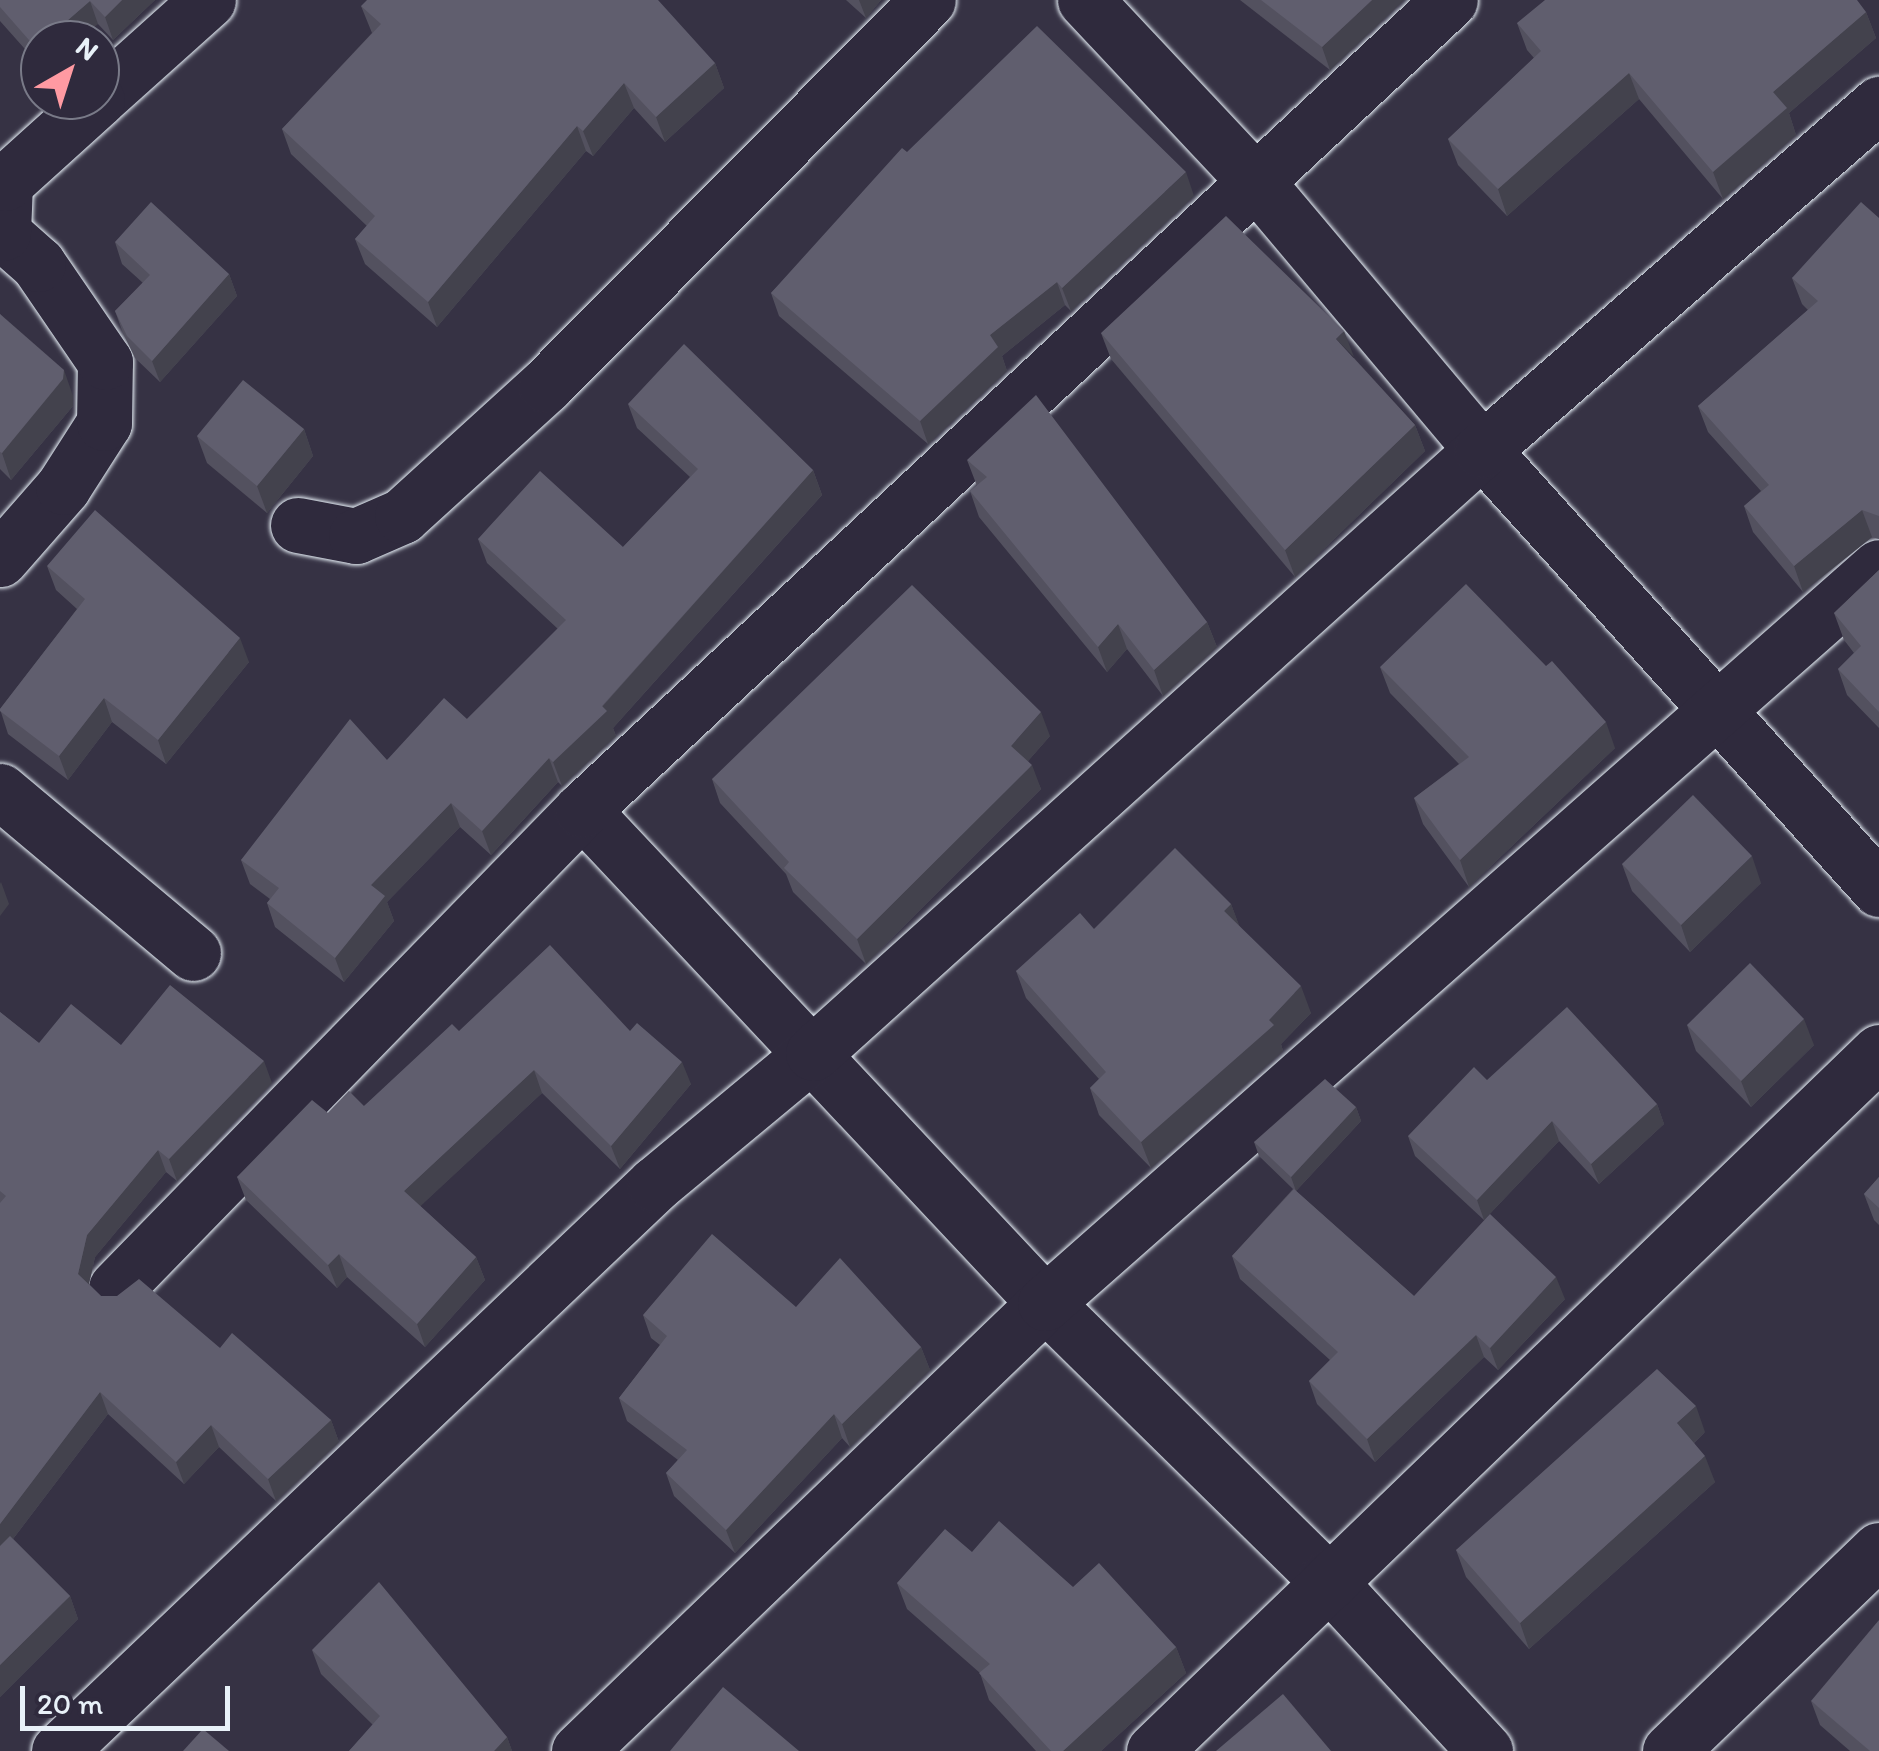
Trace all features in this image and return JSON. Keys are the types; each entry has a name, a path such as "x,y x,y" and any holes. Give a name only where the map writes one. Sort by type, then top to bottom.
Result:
{"street":[{"path":"120,80 208,0"},
{"path":"298,524 356,536 402,516 546,385 928,0"},
{"path":"1085,0 1258,184 1482,450 1879,889"},
{"path":"116,1288 582,810 1258,184 1450,0"},
{"path":"59,1751 654,1184 813,1053 1482,450 1879,104"},
{"path":"0,559 63,488 104,423 104,362 38,264 3,233 5,184 76,120"},
{"path":"579,1751 1045,1304 1879,567"},
{"path":"0,790 192,953"},
{"path":"582,810 1045,1304 1326,1580 1485,1751"},
{"path":"1154,1751 1326,1580 1879,1052"},
{"path":"1670,1751 1879,1550"}],"building":[{"path":"0,0 122,0 105,17 90,1 68,20 20,20 20,30 0,7"},
{"path":"367,0 658,0 715,63 656,117 624,83 583,131 577,126 428,302 355,239 375,216 282,129 381,24 361,6"},
{"path":"1261,0 1372,0 1322,47"},
{"path":"1545,0 1857,0 1866,12 1773,92 1787,108 1713,172 1629,73 1498,189 1448,139 1541,51 1517,23"},
{"path":"1037,26 1186,172 1062,288 1057,282 990,335 998,347 920,421 771,293 902,148 907,152"},
{"path":"151,202 229,274 152,361 127,336 115,311 150,275 115,242"},
{"path":"1861,202 1879,218 1879,516 1862,510 1794,566 1744,506 1769,485 1698,406 1818,301 1792,278"},
{"path":"1226,216 1344,331 1336,339 1415,425 1285,550 1101,333"},
{"path":"0,314 64,370 63,379 2,453 0,452"},
{"path":"684,344 813,470 602,706 607,711 553,762 549,758 482,831 451,803 371,885 385,896 335,958 267,903 279,888 241,860 350,719 387,760 444,698 467,719 566,620 478,539 540,471 623,547 698,469 628,404"},
{"path":"243,380 304,429 257,486 197,436"},
{"path":"1036,395 1207,622 1154,670 1118,624 1098,647 970,491 987,477 967,460"},
{"path":"95,510 240,638 158,740 104,698 59,756 0,709 85,599 47,566"},
{"path":"1879,570 1879,712 1838,669 1861,646 1834,613"},
{"path":"1466,584 1546,666 1552,661 1606,722 1460,860 1414,798 1469,757 1380,667"},
{"path":"912,585 1041,712 1011,746 1032,765 857,939 784,868 789,862 712,779"},
{"path":"1693,795 1752,856 1681,925 1622,864"},
{"path":"1175,848 1231,904 1224,911 1301,986 1269,1020 1274,1025 1141,1142 1090,1088 1106,1072 1016,971 1080,913 1094,929"},
{"path":"550,945 630,1031 637,1023 682,1062 611,1146 534,1070 404,1191 476,1257 417,1324 339,1254 328,1265 237,1177 312,1100 328,1113 349,1091 364,1106 452,1024 459,1031"},
{"path":"1750,963 1804,1019 1741,1081 1687,1025"},
{"path":"170,985 264,1061 169,1159 158,1150 87,1235 78,1274 101,1296 117,1296 139,1279 220,1348 232,1333 331,1420 268,1479 211,1425 176,1462 100,1392 0,1524 0,1203 6,1196 0,1191 0,1012 39,1043 71,1004 121,1045"},
{"path":"1567,1007 1657,1104 1591,1164 1552,1121 1477,1200 1408,1136 1474,1067 1487,1080"},
{"path":"1325,1079 1356,1107 1291,1177 1254,1142"},
{"path":"1879,1177 1879,1208 1864,1194"},
{"path":"1294,1189 1414,1296 1490,1214 1556,1277 1490,1348 1476,1335 1367,1439 1309,1381 1338,1352 1232,1256"},
{"path":"712,1234 796,1307 840,1258 921,1347 842,1424 834,1414 726,1530 666,1473 687,1450 619,1398 667,1336 643,1315"},
{"path":"1657,1369 1696,1406 1677,1423 1705,1456 1520,1623 1456,1550"},
{"path":"999,1521 1073,1587 1099,1563 1176,1647 1063,1751 1051,1751 979,1673 990,1664 897,1583 945,1529 972,1552"},
{"path":"10,1536 70,1596 0,1665 0,1546"},
{"path":"379,1582 507,1737 494,1751 349,1751 380,1716 312,1650"},
{"path":"1879,1620 1879,1751 1870,1751 1811,1701"},
{"path":"723,1687 799,1751 670,1751"},
{"path":"1283,1694 1331,1751 1216,1751"},
{"path":"203,1729 229,1751 183,1751"}]}
